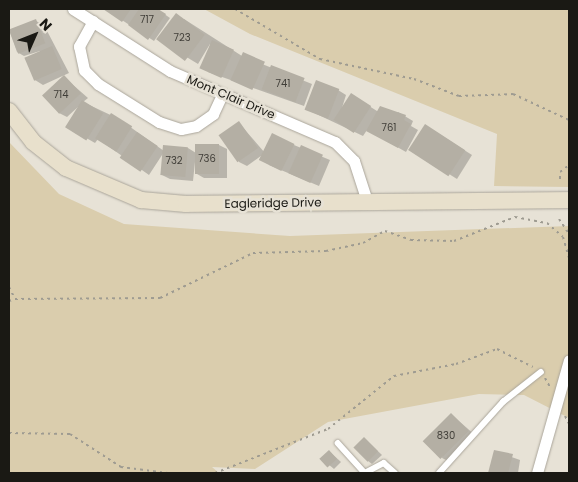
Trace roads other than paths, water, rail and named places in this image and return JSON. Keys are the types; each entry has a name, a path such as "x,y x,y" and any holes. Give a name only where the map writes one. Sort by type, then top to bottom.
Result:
{"main road":[{"name":"Eagleridge Drive","path":"9,111 46,154 122,196 186,204 569,200"}],"street":[{"name":"Mont Clair Drive","path":"73,9 170,71 335,142 356,166 367,201"},
{"path":"92,21 79,46 84,70 98,84 159,122 181,129 196,126 214,114 222,95"},
{"path":"537,473 569,360"}],"lane":[{"path":"439,473 503,402 542,372"},
{"path":"338,443 365,473 384,463 395,473"}]}
